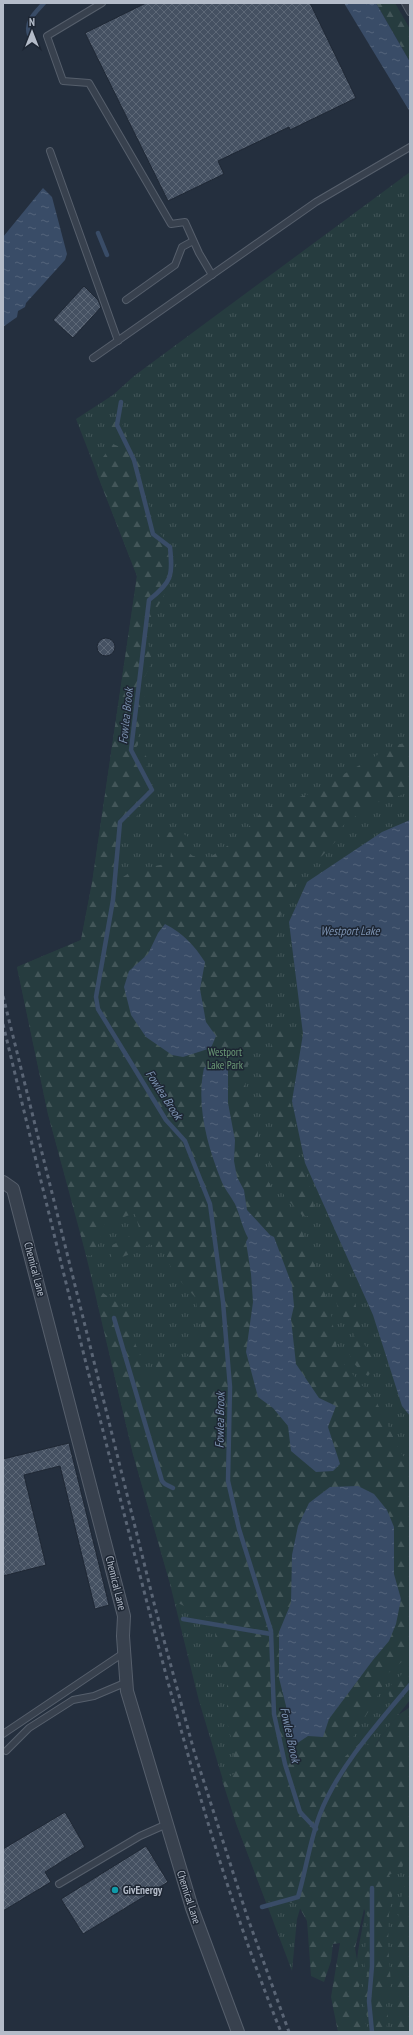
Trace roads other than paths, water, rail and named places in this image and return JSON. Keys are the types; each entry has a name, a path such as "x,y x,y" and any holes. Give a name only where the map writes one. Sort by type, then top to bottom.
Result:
{"street":[{"name":"Chemical Lane","path":"3,1182 13,1189 124,1616 124,1652 127,1691 192,1908 238,2032"}],"lane":[{"path":"102,3 47,36 63,82 89,83 171,224 185,222 193,241 212,275"},
{"path":"405,3 410,12"},
{"path":"93,358 316,202 410,147"},
{"path":"50,151 118,341"},
{"path":"126,300 175,265 182,247 193,241"},
{"path":"3,1734 124,1652"},
{"path":"6,1751 29,1728 73,1700 94,1696 127,1682"},
{"path":"58,1884 140,1836 167,1824"}],"water":[{"path":"344,3 376,3 410,62 410,112"},
{"path":"43,188 52,197 67,254 65,260 26,303 25,307 18,311 17,317 3,327 3,237"},
{"name":"Westport Lake","path":"410,820 410,1416 402,1406 373,1315 305,1163 292,1101 303,1034 289,922 307,882 382,832"},
{"path":"165,924 188,940 205,962 200,989 206,1022 216,1036 211,1048 183,1057 172,1055 146,1037 131,1015 124,987 129,971 148,954 158,933"},
{"path":"212,1062 221,1062 228,1070 228,1103 235,1140 234,1161 237,1177 244,1190 247,1210 270,1235 274,1237 292,1285 294,1306 291,1319 296,1364 319,1398 336,1406 328,1427 340,1464 333,1471 316,1472 291,1451 288,1426 273,1408 258,1397 246,1352 253,1302 251,1274 246,1242 248,1238 235,1204 222,1183 211,1153 204,1125 201,1096 202,1082 204,1068"},
{"path":"358,1486 374,1494 387,1510 394,1527 394,1574 401,1599 396,1624 389,1641 329,1719 323,1737 308,1736 293,1746 289,1734 286,1706 279,1678 279,1632 291,1603 292,1555 298,1526 309,1503 330,1487"}],"waterway":[{"name":"Fowlea Brook","path":"29,34 28,29 30,21 44,3"},
{"name":"Fowlea Brook","path":"98,233 107,255"},
{"name":"Fowlea Brook","path":"121,402 117,425 134,460 153,534 170,547 171,572 167,583 149,600 131,750 152,790 120,822 113,900 96,997 98,1009 166,1120 185,1141 210,1204 223,1302 230,1387 228,1481 239,1529 271,1631 274,1714 285,1764 300,1812 316,1829"},
{"path":"114,1318 162,1481 173,1488"},
{"path":"183,1619 271,1634"},
{"path":"262,1907 298,1897 313,1834 327,1797 360,1746 410,1685"},
{"name":"Fowlea Brook","path":"372,1888 372,1966 369,2001 372,2032"}],"railway":[{"path":"3,996 155,1607 194,1751 247,1916 289,2032"},
{"path":"3,1024 151,1620 219,1857 238,1916 281,2032"}],"place":[{"name":"GivEnergy","path":"115,1890"}],"park label":[{"name":"Westport Lake Park","path":"225,1058"}]}
